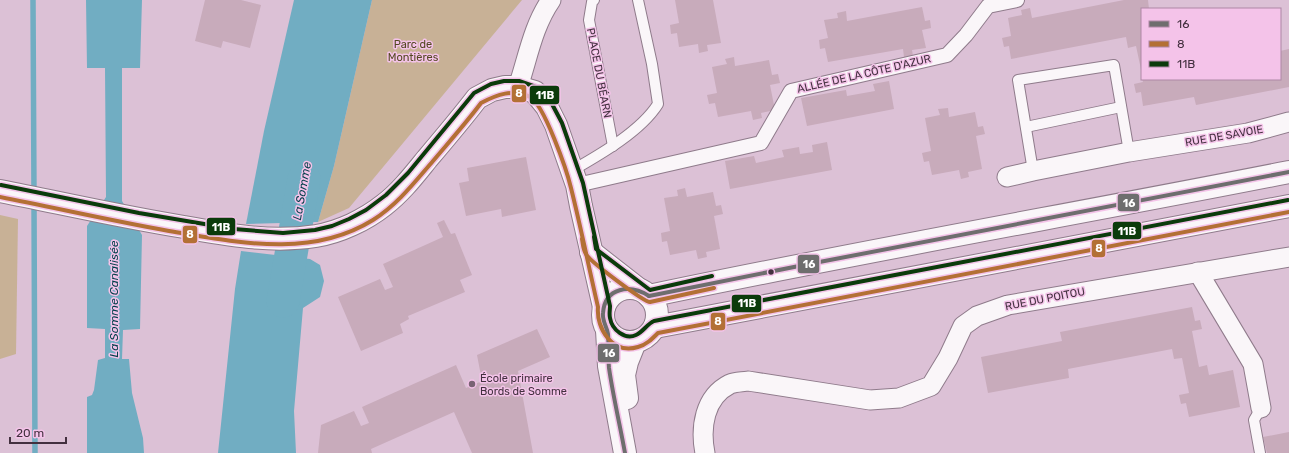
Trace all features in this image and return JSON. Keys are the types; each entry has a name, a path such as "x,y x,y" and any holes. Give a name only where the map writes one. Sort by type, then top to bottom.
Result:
{"street":[{"path":"518,87 534,32 542,13 551,0"},
{"name":"ALLÉE DE LA CÔTE D'AZUR","path":"575,178 761,143 792,90 947,55 966,35 988,6 1017,0"},
{"path":"0,191 149,221 247,237 280,238 316,236 344,227 368,216 403,189 477,98 492,90 505,86 518,87 535,92 547,107 556,125 575,178 604,307"},
{"name":"RUE DE SAVOIE","path":"1007,177 1129,152 1248,133 1289,122"},
{"path":"625,453 610,366 607,330 603,319 604,307 607,299 620,289 629,288 643,292 735,278 1026,221 1289,172"},
{"path":"655,327 1289,206"},
{"path":"591,252 643,292 654,302 656,309 657,317 655,327 645,337 635,342 621,340 607,330"},
{"name":"RUE DU POITOU","path":"705,453 702,439 709,404 718,392 730,384 748,381 870,400 899,398 931,386 948,358 963,326 977,316 1008,305 1289,257"},
{"path":"1198,272 1253,364 1261,408"},
{"path":"634,453 624,375 627,362 635,342"}],"lane":[{"name":"PLACE DU BÉARN","path":"594,0 592,2 589,20 613,146"},
{"path":"575,178 652,114 658,104 652,64 638,0"},
{"path":"1033,171 1018,80 1114,65 1129,152"},
{"path":"1026,127 1121,107"},
{"path":"1260,453 1254,420 1261,408"}],"green space":[{"name":"Parc de Montières","path":"372,0 522,0 349,208 318,222 334,166"},
{"path":"0,215 18,219 16,354 0,359"}],"water":[{"name":"La Somme Canalisée","path":"86,0 142,0 140,68 122,68 122,201 142,235 140,329 123,330 122,359 129,359 132,393 143,438 144,453 87,453 87,397 92,395 94,390 98,360 105,358 105,329 87,328 87,226 106,197 105,68 87,68"},
{"path":"294,0 372,0 334,166 318,222 246,224 264,131"},
{"path":"241,251 310,259 320,265 324,281 320,297 303,308 294,411 296,453 218,453 235,289"}],"building":[{"path":"205,0 241,0 261,5 250,48 223,41 221,48 195,41"},
{"path":"675,0 713,0 721,43 707,45 708,51 699,53 698,44 679,47 677,33 671,34 670,25 679,23"},
{"path":"1124,0 1148,0 1149,8 1141,8 1141,69 1136,46 1128,48 1126,37 1011,59 1009,46 1004,47 1002,38 1011,36 1008,18 1022,15 1021,10 1030,8 1032,18"},
{"path":"922,7 925,21 930,20 931,28 922,30 926,48 912,50 913,56 904,57 903,49 828,62 825,48 820,49 819,40 828,38 824,20 838,18 837,13 846,11 847,21"},
{"path":"1289,49 1289,87 1196,105 1194,97 1143,106 1141,92 1136,93 1134,84 1143,82 1142,80 1281,80 1281,51"},
{"path":"734,57 735,66 769,60 772,75 778,74 780,83 770,85 775,110 761,113 762,118 753,120 751,111 718,117 715,103 709,104 707,95 717,93 712,67 727,64 725,59"},
{"path":"889,81 894,109 807,126 801,98 846,90 847,96 875,91 873,84"},
{"path":"948,108 949,117 975,112 978,127 983,126 985,134 976,136 982,169 968,172 969,177 961,179 959,170 932,175 929,161 924,162 922,153 931,151 925,118 940,115 938,109"},
{"path":"827,142 832,170 730,189 725,161 754,156 756,163 784,157 782,150 799,147 800,154 813,152 812,145"},
{"path":"526,157 536,210 502,217 501,209 466,216 459,183 469,181 467,168"},
{"path":"685,188 687,197 713,192 716,206 721,205 723,214 714,216 720,249 706,252 707,257 698,259 696,250 670,255 667,241 662,242 661,233 670,231 664,198 678,196 677,190"},
{"path":"444,220 451,234 455,233 472,275 460,280 465,292 408,316 409,319 400,324 403,333 361,351 338,297 380,279 385,290 393,287 383,264 443,237 437,223"},
{"path":"1192,307 1195,321 1200,320 1202,329 1192,331 1199,367 1207,365 1209,375 1233,370 1240,407 1189,417 1186,403 1181,404 1179,395 1189,393 1182,358 1174,359 1172,349 1068,369 1069,378 988,393 981,357 1062,341 1060,332"},
{"path":"537,329 550,357 518,371 533,453 472,453 454,412 371,449 372,453 318,453 321,425 354,411 361,426 369,423 362,407 456,365 466,388 482,381 477,355"},
{"path":"1289,432 1289,453 1267,453 1263,437"}],"waterway":[{"path":"33,0 34,193"},
{"name":"La Somme","path":"283,301 304,179"},
{"path":"34,203 35,453"}],"transit line":[{"name":"11B","path":"1,185 139,213 234,229 283,233 315,230 332,226 349,219 366,210 386,195 408,173 474,93 491,84 504,81 519,81 539,88 552,104 562,123 583,183 610,306 611,322 616,330 623,335 628,336 638,334 654,321 1288,200"},
{"name":"8","path":"0,197 169,231 247,243 299,244 324,240 349,232 373,220 390,208 419,177 481,103 499,95 511,93 524,94 536,102 542,112 565,168 582,233 598,307 600,324 603,331 614,344 629,348 644,345 658,333 1289,212"},
{"name":"16","path":"649,296 1289,172"},
{"name":"11B","path":"594,237 596,249 650,290 712,276"},
{"name":"8","path":"582,239 584,251 589,258 628,289 650,302 714,288"},
{"name":"16","path":"625,453 611,379 608,334 603,319 603,313 608,298 613,293 620,290 634,290 649,296"}],"place":[{"name":"École primaire Bords de Somme","path":"472,384"}]}
